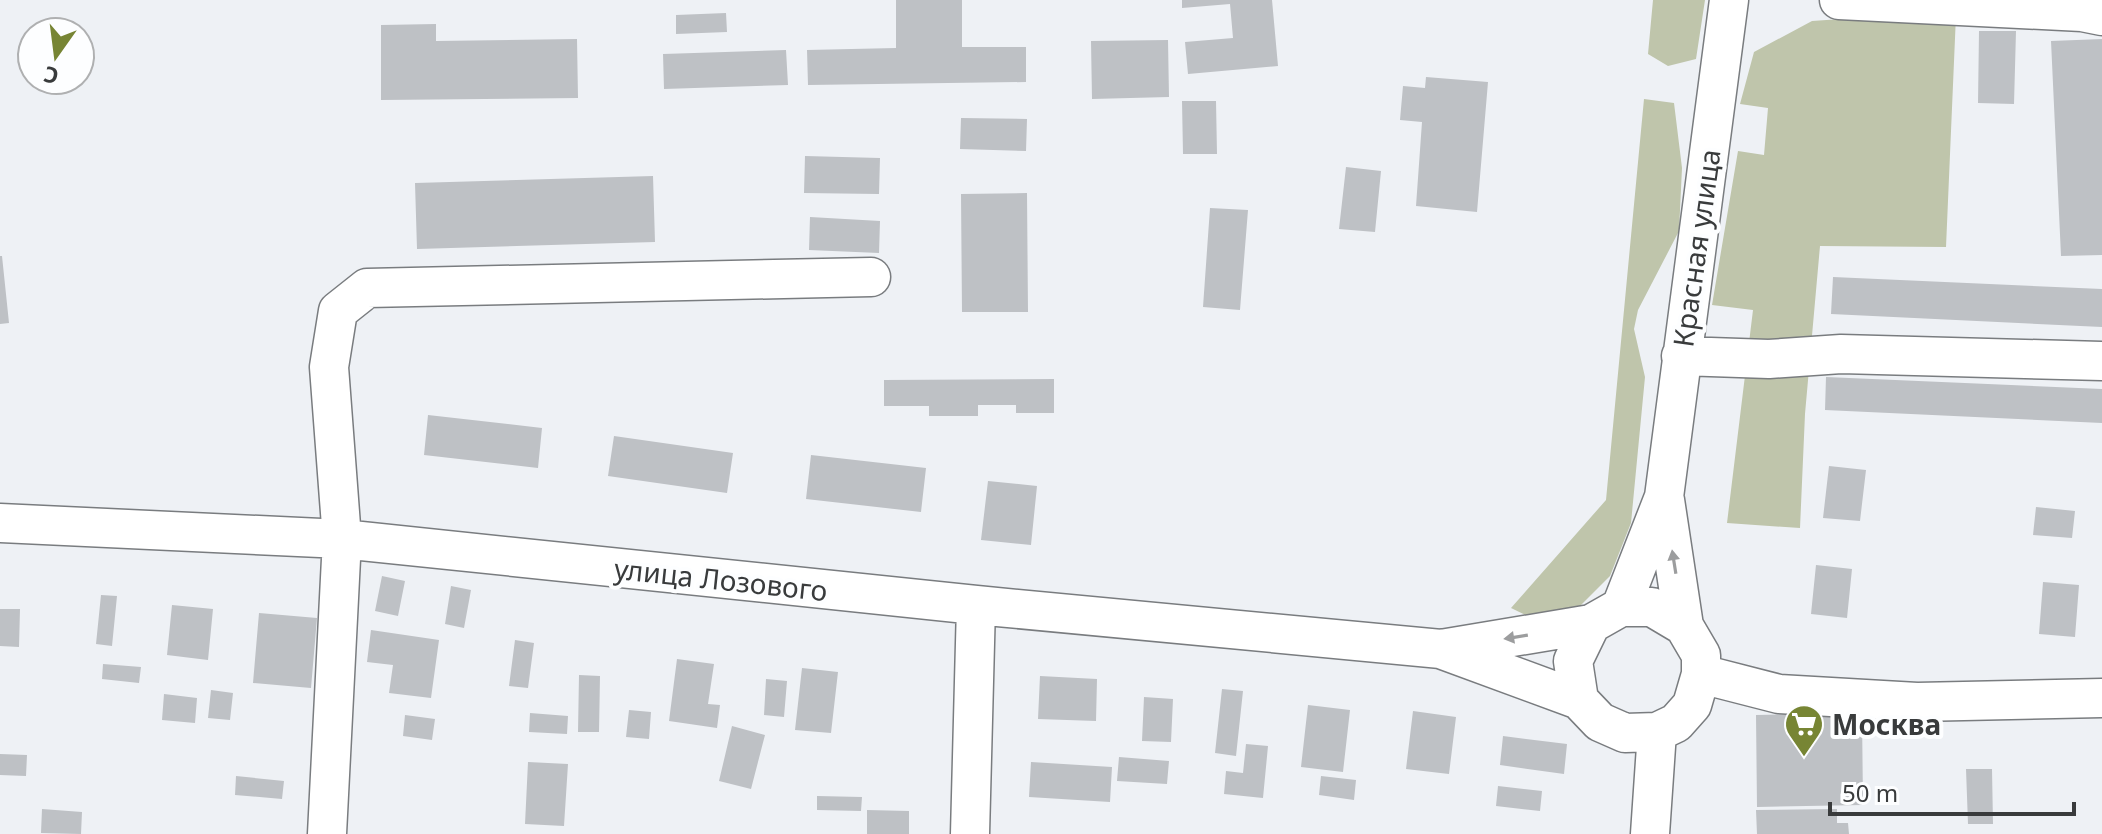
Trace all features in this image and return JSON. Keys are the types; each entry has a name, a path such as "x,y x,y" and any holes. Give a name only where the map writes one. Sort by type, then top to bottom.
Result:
{"street":[{"name":"Красная улица","path":"1701,674 1701,655 1684,626 1664,497 1729,0"},
{"path":"1839,0 2082,12 2102,16"},
{"path":"327,834 342,539 329,367 338,311 367,288 871,277"},
{"path":"1681,356 1769,359 1841,354 2102,361"},
{"name":"Красная улица","path":"1579,700 1573,661 1606,616 1664,497"},
{"name":"улица Лозового","path":"0,523 342,539 976,605 1441,649 1579,700"},
{"path":"970,834 976,605"},
{"path":"1606,616 1652,607 1684,626"},
{"name":"улица Лозового","path":"1441,649 1606,616"},
{"path":"1579,700 1600,722 1625,733 1657,732 1676,723 1692,705 1701,674 1779,694 1810,696 1917,702 2102,698"},
{"path":"1650,834 1657,732"}],"green space":[{"path":"1653,0 1705,0 1696,59 1668,66 1648,54"},
{"path":"1956,15 1946,247 1820,246 1805,414 1800,528 1727,523 1753,310 1712,305 1738,151 1764,155 1768,108 1740,104 1754,52 1812,21"},
{"path":"1644,99 1674,103 1682,168 1679,231 1638,310 1634,329 1645,377 1631,523 1610,576 1572,614 1536,620 1511,608 1606,500"}],"building":[{"path":"896,0 962,0 962,47 1026,47 1026,82 808,85 807,50 896,48"},
{"path":"1182,0 1272,0 1278,66 1188,74 1185,42 1233,38 1230,4 1182,8"},
{"path":"726,13 727,32 676,34 676,15"},
{"path":"436,24 436,41 577,39 578,98 381,100 381,25"},
{"path":"1979,31 2016,31 2014,104 1978,103"},
{"path":"2102,39 2102,255 2061,256 2051,41"},
{"path":"1168,40 1169,97 1092,99 1091,41"},
{"path":"786,50 788,85 664,89 663,54"},
{"path":"1426,77 1488,82 1477,212 1416,206 1422,122 1400,120 1403,86 1425,88"},
{"path":"1182,101 1216,101 1217,154 1183,154"},
{"path":"961,118 1027,119 1026,151 960,149"},
{"path":"805,156 880,158 879,194 804,193"},
{"path":"1346,167 1381,171 1375,232 1339,229"},
{"path":"653,176 655,242 417,249 415,183"},
{"path":"1027,193 1028,312 962,312 961,194"},
{"path":"1210,208 1248,210 1240,310 1203,307"},
{"path":"810,217 880,221 879,253 809,250"},
{"path":"0,256 9,323 0,324"},
{"path":"1833,277 2102,289 2102,327 1831,314"},
{"path":"1826,377 2102,389 2102,423 1825,410"},
{"path":"1054,379 1054,413 1016,413 1016,405 978,405 978,416 929,416 929,406 884,406 884,380"},
{"path":"428,415 542,428 538,468 424,455"},
{"path":"614,436 733,453 727,493 608,476"},
{"path":"811,455 926,468 921,512 806,499"},
{"path":"1829,466 1866,470 1860,521 1823,518"},
{"path":"988,481 1037,486 1031,545 981,540"},
{"path":"2036,507 2075,511 2072,538 2033,535"},
{"path":"1816,565 1852,569 1847,618 1811,614"},
{"path":"382,576 405,581 398,616 375,611"},
{"path":"2043,582 2079,585 2075,637 2039,634"},
{"path":"451,586 471,590 464,628 445,624"},
{"path":"101,595 117,596 112,646 96,644"},
{"path":"172,605 213,609 208,660 167,655"},
{"path":"0,609 20,609 19,647 0,646"},
{"path":"259,613 317,618 311,688 253,683"},
{"path":"371,630 439,640 431,698 389,693 393,665 367,662"},
{"path":"515,640 534,643 528,688 509,686"},
{"path":"677,659 714,664 708,704 720,705 717,728 669,721"},
{"path":"103,664 141,667 139,683 102,679"},
{"path":"802,668 838,672 831,733 795,730"},
{"path":"579,675 600,676 599,732 578,732"},
{"path":"1040,676 1097,679 1096,721 1038,719"},
{"path":"766,679 787,681 784,717 764,715"},
{"path":"1222,689 1243,691 1236,756 1215,753"},
{"path":"211,690 233,693 230,720 208,718"},
{"path":"164,694 197,698 195,723 162,720"},
{"path":"1144,697 1173,699 1171,742 1142,741"},
{"path":"1308,705 1350,710 1343,772 1301,767"},
{"path":"629,710 651,712 649,739 626,737"},
{"path":"1413,711 1456,717 1449,774 1406,769"},
{"path":"530,713 568,716 567,734 529,732"},
{"path":"1862,713 1863,805 1757,807 1756,715"},
{"path":"405,715 435,719 432,740 403,736"},
{"path":"732,726 765,735 751,789 719,781"},
{"path":"1503,736 1567,744 1564,774 1500,765"},
{"path":"1246,744 1268,746 1263,798 1224,794 1226,771 1243,773"},
{"path":"0,754 27,755 26,776 0,775"},
{"path":"1119,757 1169,761 1167,784 1117,781"},
{"path":"528,762 568,764 564,826 525,824"},
{"path":"1031,762 1112,767 1110,802 1029,797"},
{"path":"1966,769 1992,769 1993,824 1968,824"},
{"path":"236,776 284,781 282,799 235,795"},
{"path":"1321,776 1356,780 1354,800 1319,795"},
{"path":"1498,786 1542,791 1540,811 1496,806"},
{"path":"817,796 862,797 861,811 817,810"},
{"path":"42,809 82,812 81,834 41,833"},
{"path":"1837,809 1837,823 1848,823 1849,834 1757,834 1756,810"},
{"path":"867,810 909,811 909,834 867,834"}],"place":[{"name":"Москва","path":"1804,758"}]}
